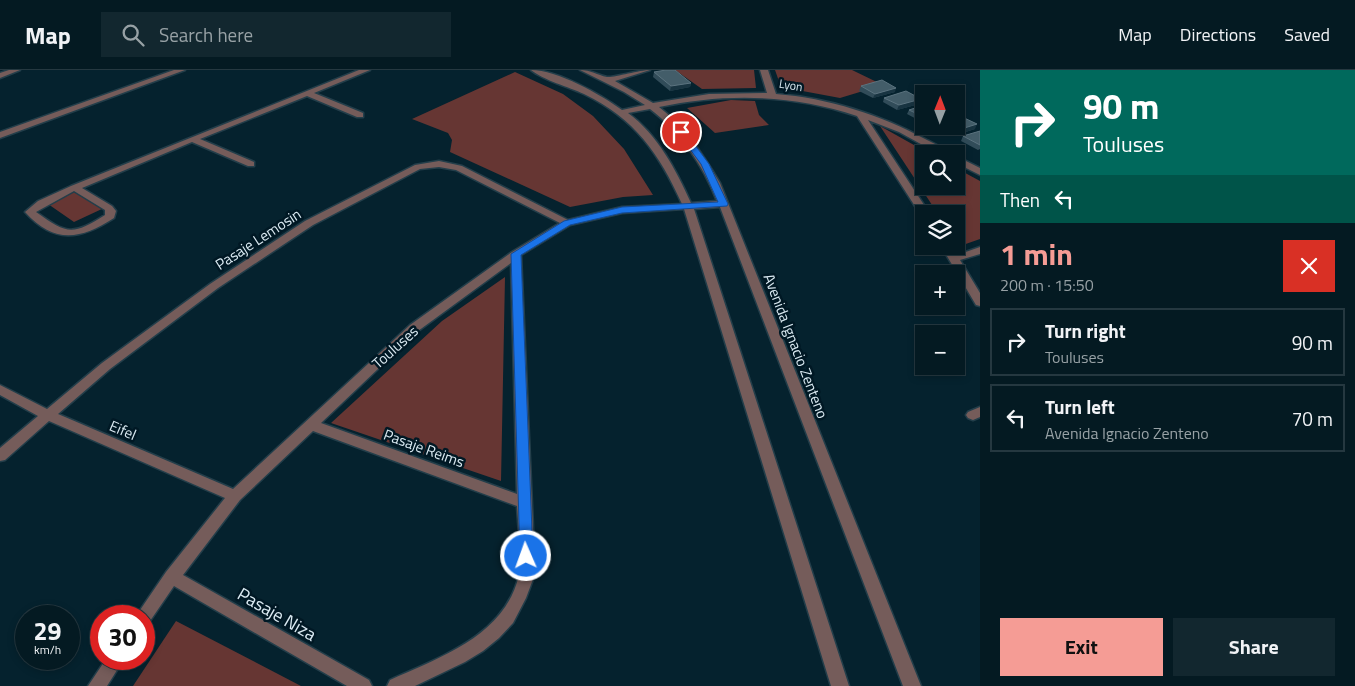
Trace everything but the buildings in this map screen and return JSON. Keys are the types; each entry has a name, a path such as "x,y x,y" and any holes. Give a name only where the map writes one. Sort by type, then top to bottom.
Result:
{"street":[{"path":"0,76 16,70"},
{"path":"0,135 182,70"},
{"path":"75,188 109,208 110,216 96,225 74,233 60,233 30,212 39,205 75,188 366,70"},
{"path":"535,70 583,89 622,112 649,136 660,150 680,186 688,206 840,686"},
{"name":"Avenida Ignacio Zenteno","path":"584,70 608,80 655,106 693,146 715,183 912,686"},
{"path":"608,80 646,70"},
{"path":"764,70 772,95"},
{"path":"308,93 360,115"},
{"name":"Lyon","path":"622,112 708,96 772,95 837,107 896,127 929,145"},
{"path":"861,115 919,205"},
{"path":"192,139 251,164"},
{"name":"Pasaje Lemosin","path":"0,456 47,415 162,323 262,252 309,224 418,167 439,164 460,168 567,223"},
{"path":"965,164 980,172"},
{"name":"Touluses","path":"152,605 235,496 414,328 516,254 567,223 622,210 724,204"},
{"path":"954,259 980,250"},
{"path":"396,686 468,652 484,642 510,616 522,595 527,574 516,254"},
{"path":"952,255 980,302"},
{"name":"Eifel","path":"0,389 47,415 235,496"},
{"name":"Pasaje Reims","path":"311,425 525,503"},
{"name":"Pasaje Niza","path":"172,576 363,686"},
{"path":"98,686 109,670"}],"shaded area":[{"path":"675,70 754,70 756,88 702,89"},
{"path":"775,70 852,70 883,85 840,98 781,87"},
{"path":"515,72 563,94 593,116 624,149 653,195 623,197 570,207 450,152 452,140 448,133 412,119"},
{"path":"731,100 755,101 759,115 769,125 715,133 687,108"},
{"path":"880,126 915,146 915,179"},
{"path":"965,173 980,181 980,239 965,244 965,205 932,205 925,195 965,195"},
{"path":"77,191 104,208 74,222 48,204"},
{"path":"505,277 501,481 331,423 442,321"},
{"path":"176,621 301,686 133,686 144,670 155,670 155,653"}],"route":[{"path":"526,556 516,254 567,223 622,210 724,204 705,164 681,132"}]}
